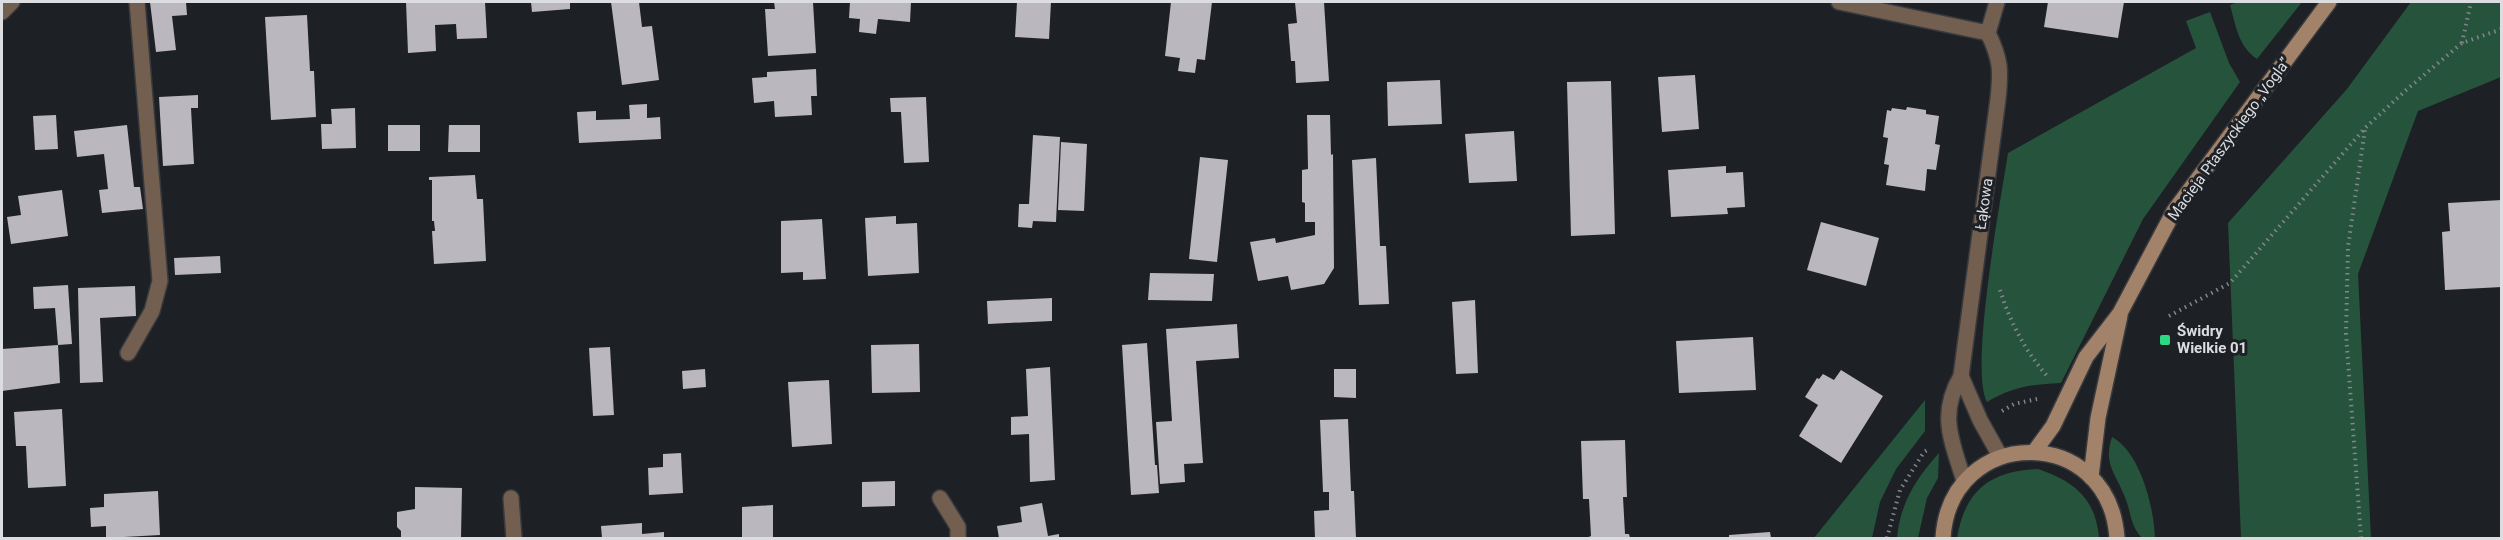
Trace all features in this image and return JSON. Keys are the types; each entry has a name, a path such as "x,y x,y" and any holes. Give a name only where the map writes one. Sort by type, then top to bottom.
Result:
{"street":[{"path":"2,12 12,2"},
{"path":"128,353 152,311 160,281 137,2"},
{"path":"1839,2 1988,33 1997,2"},
{"name":"Macieja Ptaszyckiego „Vogla”","path":"2034,452 2053,426 2086,357 2120,313 2174,211 2329,2"},
{"name":"Łąkowa","path":"1964,481 1947,422 1949,399 1961,376 2001,68 1999,56 1988,33"},
{"name":"Macieja Ptaszyckiego „Vogla”","path":"2091,477 2098,418 2120,313"},
{"name":"Łąkowa","path":"1961,376 1975,410 2000,456"},
{"path":"1943,538 1944,522 1952,500 1964,481 2000,456 2034,452 2060,456 2081,467 2091,477 2111,505 2119,537"},
{"path":"511,498 514,538"},
{"path":"940,498 958,526 958,538"}],"path":[{"path":"2462,43 2471,2"},
{"path":"2169,316 2230,284 2365,128 2462,43 2502,29"},
{"path":"2361,538 2346,334 2348,247 2365,128"},
{"path":"1999,288 2008,316 2032,358 2052,381"}],"green space":[{"path":"2238,2 2302,2 2257,59 2246,48 2236,28 2230,5"},
{"path":"2411,2 2501,2 2501,77 2418,111 2358,274 2371,538 2241,538 2228,223 2347,89"},
{"path":"2210,12 2229,63 2240,82 2143,219 2061,383 2022,387 1987,402 1982,384 1984,321 2008,153 2196,48 2186,21"},
{"path":"1925,400 1925,431 1896,469 1880,502 1872,538 1814,538"},
{"path":"2112,437 2131,455 2144,482 2152,512 2155,538 2142,538 2133,523 2127,501 2109,461"},
{"path":"1939,453 1938,478 1927,498 1918,538 1897,538 1910,492"},
{"path":"2038,469 2062,479 2081,493 2093,512 2099,538 1957,538 1966,507 1982,486 2006,474"}],"building":[{"path":"150,2 186,2 187,15 172,16 176,50 156,52"},
{"path":"406,2 485,2 487,38 457,39 456,24 435,25 436,51 408,53"},
{"path":"531,2 570,2 570,9 532,12"},
{"path":"611,2 639,2 642,27 652,26 659,80 622,85"},
{"path":"774,2 813,2 816,53 768,56 765,9 775,9"},
{"path":"850,2 911,2 910,22 878,19 876,34 859,32 860,19 849,18"},
{"path":"1017,2 1051,2 1049,39 1015,37"},
{"path":"1171,2 1212,2 1205,60 1197,59 1195,73 1178,71 1180,58 1165,56"},
{"path":"1295,2 1324,2 1329,81 1296,83 1295,61 1291,61 1288,24 1297,23"},
{"path":"2048,2 2124,2 2118,38 2044,27"},
{"path":"307,15 310,71 314,71 316,117 271,120 265,17"},
{"path":"816,69 817,96 811,96 812,115 775,117 774,101 754,103 752,78 767,77 767,72"},
{"path":"1695,75 1699,129 1662,132 1658,77"},
{"path":"1440,80 1442,124 1388,126 1387,82"},
{"path":"1611,81 1615,234 1571,236 1567,82"},
{"path":"198,95 198,108 191,108 194,164 163,166 159,97"},
{"path":"926,97 929,162 904,163 901,112 891,112 890,98"},
{"path":"647,104 647,118 660,117 661,139 579,143 577,112 596,111 596,120 630,119 629,105"},
{"path":"1907,107 1926,110 1926,114 1939,116 1935,144 1940,145 1936,170 1927,169 1925,191 1886,185 1889,165 1884,164 1888,138 1883,137 1887,110 1891,111 1892,108 1906,110"},
{"path":"355,108 356,148 322,149 321,124 332,124 331,109"},
{"path":"56,115 58,149 35,150 33,116"},
{"path":"1307,115 1330,115 1331,155 1333,154 1334,268 1324,284 1291,290 1288,276 1258,281 1250,242 1275,238 1276,243 1315,235 1315,222 1305,222 1305,203 1302,202 1302,170 1308,169"},
{"path":"127,125 134,187 140,187 143,209 102,213 99,190 108,189 104,154 77,157 74,131"},
{"path":"388,125 420,125 420,151 388,151"},
{"path":"449,125 480,125 480,152 448,152"},
{"path":"1514,131 1517,181 1469,183 1465,134"},
{"path":"1033,135 1060,137 1056,222 1033,221 1032,228 1018,227 1019,204 1029,204"},
{"path":"1061,142 1087,144 1084,211 1058,210"},
{"path":"1200,157 1228,160 1217,262 1189,259"},
{"path":"1376,158 1380,246 1386,246 1389,304 1359,305 1352,160"},
{"path":"1726,166 1726,173 1743,172 1745,207 1727,208 1728,214 1671,217 1668,170"},
{"path":"475,175 477,199 483,199 486,261 434,264 432,231 435,231 434,221 432,221 432,180 429,180 429,177"},
{"path":"62,190 68,236 11,244 7,217 21,215 18,196"},
{"path":"2502,200 2502,287 2445,290 2442,232 2450,231 2448,203"},
{"path":"896,216 896,224 917,223 919,273 868,276 865,218"},
{"path":"822,219 826,279 803,280 803,272 781,273 781,221"},
{"path":"1821,222 1879,238 1866,286 1807,270"},
{"path":"220,256 221,273 175,275 174,258"},
{"path":"1150,273 1214,274 1212,301 1148,300"},
{"path":"68,285 72,344 58,345 55,308 34,309 33,287"},
{"path":"135,286 136,316 100,318 103,382 80,383 78,288"},
{"path":"1052,298 1052,321 988,324 987,301"},
{"path":"1475,300 1478,373 1456,374 1452,302"},
{"path":"1237,324 1239,358 1196,361 1203,463 1184,464 1185,482 1160,484 1156,422 1172,421 1166,329"},
{"path":"1753,337 1756,390 1679,393 1676,341"},
{"path":"1147,343 1159,493 1131,495 1122,345"},
{"path":"919,344 920,392 872,393 871,345"},
{"path":"58,345 60,383 2,391 2,349"},
{"path":"610,347 614,415 593,416 589,348"},
{"path":"1050,367 1055,480 1030,482 1029,434 1011,435 1011,417 1028,416 1026,369"},
{"path":"705,369 706,387 683,389 682,371"},
{"path":"1334,369 1356,369 1356,398 1334,397"},
{"path":"1841,370 1883,396 1841,463 1799,436 1818,405 1805,397 1817,378 1819,379 1823,374 1834,380"},
{"path":"829,380 832,444 792,447 788,382"},
{"path":"62,409 66,486 28,488 26,446 16,446 14,412"},
{"path":"1348,419 1351,491 1354,491 1356,538 1315,538 1314,511 1329,510 1329,492 1323,492 1320,420"},
{"path":"1625,440 1627,497 1623,497 1625,534 1629,534 1630,538 1586,538 1591,536 1589,499 1583,499 1581,441"},
{"path":"681,453 683,493 649,495 648,468 663,467 663,454"},
{"path":"895,481 895,506 862,507 862,482"},
{"path":"415,487 462,488 461,538 401,538 401,531 397,527 397,512 415,509"},
{"path":"158,491 160,535 106,538 106,526 91,527 90,508 104,507 104,494"},
{"path":"1042,503 1048,536 1059,534 1059,538 999,538 997,526 1022,522 1020,507"},
{"path":"773,505 773,538 742,538 742,507"},
{"path":"642,523 642,534 664,532 664,538 602,538 601,526"},
{"path":"1770,532 1771,538 1729,538 1729,535"}],"place":[{"name":"Świdry Wielkie 01","path":"2165,340"}]}
